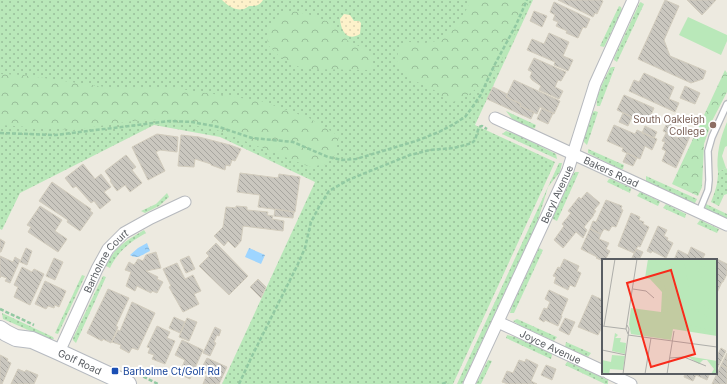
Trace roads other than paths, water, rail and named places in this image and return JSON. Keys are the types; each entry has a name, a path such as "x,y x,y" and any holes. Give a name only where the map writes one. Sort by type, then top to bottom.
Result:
{"street":[{"name":"Beryl Avenue","path":"469,384 568,170 595,84 633,0"},
{"name":"Bakers Road","path":"495,118 727,225"},
{"name":"Barholme Court","path":"59,352 97,269 108,249 124,233 185,202"},
{"name":"Joyce Avenue","path":"498,322 602,371"},
{"name":"Golf Road","path":"0,325 9,326 36,334 59,352 128,384"},
{"name":"Golf Road","path":"0,329 16,338 36,334"},
{"path":"610,374 631,384"}],"lane":[{"path":"699,212 708,190 710,180 708,152 712,138 727,104"}],"water":[{"path":"147,243 150,251 138,257 130,255 138,248"},
{"path":"249,248 265,255 261,264 245,257"}],"place":[{"name":"South Oakleigh College","path":"713,125"},
{"name":"Barholme Ct/Golf Rd","path":"115,371"}]}
